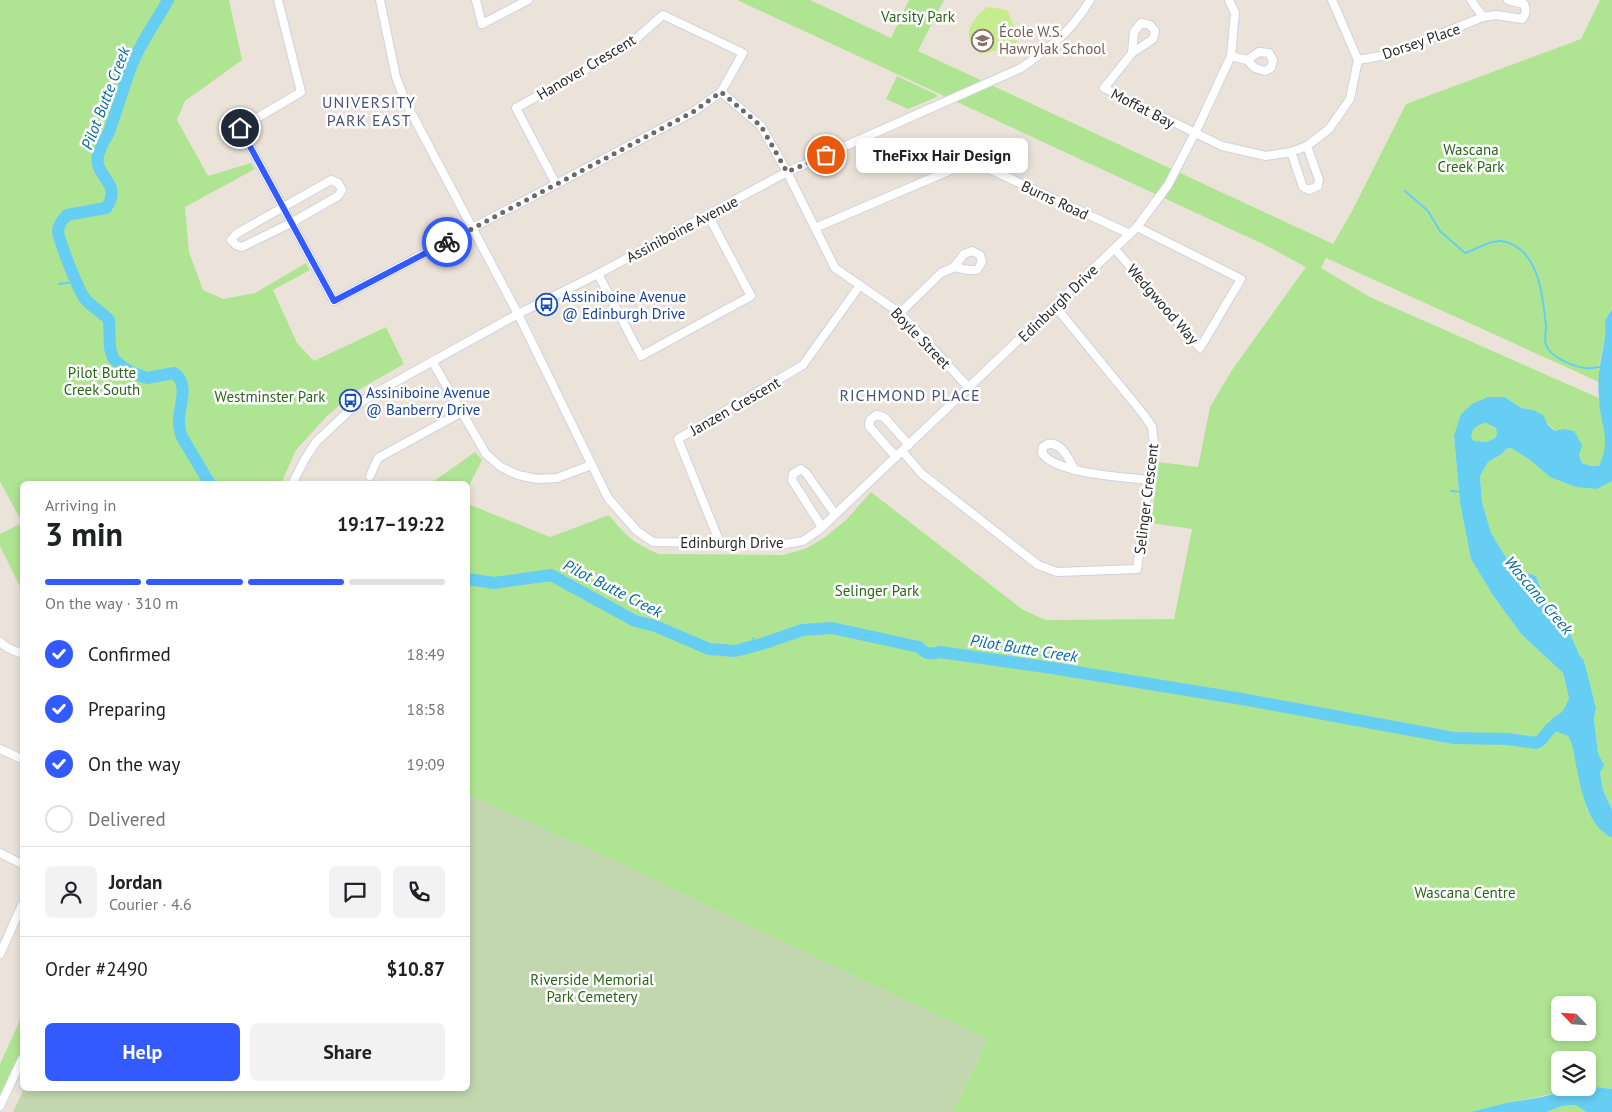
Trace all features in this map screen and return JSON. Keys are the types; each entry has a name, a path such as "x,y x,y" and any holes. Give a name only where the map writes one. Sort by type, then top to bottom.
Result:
{"street":[{"path":"278,0 301,92 240,128 334,301 693,112 721,92"},
{"name":"Edinburgh Drive","path":"380,0 396,77 406,103 518,314 612,504 637,531 653,542 785,544 803,541 822,527 1137,228 1168,185 1231,56 1234,13 1230,0"},
{"path":"476,0 482,24 528,0"},
{"name":"Assiniboine Avenue","path":"294,481 316,442 352,408 518,314 598,274 787,172 1021,68 1053,46 1079,19 1090,0"},
{"path":"1194,134 1222,146 1266,156 1291,152 1307,146 1329,129 1350,99 1358,60 1332,0"},
{"path":"1471,0 1483,17"},
{"name":"Dorsey Place","path":"1358,60 1390,54 1483,17 1496,16 1522,19 1526,9 1524,4 1508,0"},
{"name":"Hanover Crescent","path":"556,184 516,108 630,45 663,15 743,53 721,92"},
{"name":"Moffat Bay","path":"1132,53 1104,88 1194,134"},
{"path":"1231,56 1247,60"},
{"name":"Boyle Street","path":"721,92 761,126 787,172 835,268 900,313 969,388"},
{"path":"1291,152 1303,187 1309,190 1318,186 1319,180 1307,146"},
{"name":"Burns Road","path":"815,228 972,161 1130,234"},
{"path":"331,180 338,183 342,190 338,196 291,223 242,247 236,245 231,240 236,234 283,207 331,180"},
{"path":"598,274 641,356 751,296 708,215"},
{"name":"Wedgwood Way","path":"1115,249 1200,348 1241,279 1137,228"},
{"path":"900,313 941,273 954,267"},
{"name":"Janzen Crescent","path":"720,543 678,439 803,365 860,285"},
{"name":"Selinger Crescent","path":"902,451 922,474 1038,565 1057,572 1137,568 1154,444 1152,427 1144,414 1055,306"},
{"path":"432,361 486,454 501,467 518,475 536,479 557,478 592,465"},
{"path":"370,476 378,458 462,412"},
{"path":"896,457 869,426 870,420 876,415 884,417 909,445"},
{"path":"822,527 792,480 793,474 801,469 806,473 835,514"},
{"path":"1075,470 1149,480"},
{"path":"0,642 20,653"},
{"path":"0,749 20,758"},
{"path":"0,853 20,863"},
{"path":"0,954 20,909"},
{"path":"0,1106 20,1062"}],"green space":[{"name":"Pilot Butte Creek South","path":"0,0 229,0 242,60 185,101 177,120 208,176 251,163 255,169 185,207 189,252 203,290 223,299 255,293 306,263 310,270 273,290 297,343 314,361 386,327 404,364 355,392 327,416 296,450 282,481 20,481 20,519 0,481"},
{"path":"737,0 810,0 891,38 909,0 944,0 918,51 1333,244 1351,213 1406,104 1581,39 1600,0 1612,0 1612,308 1605,320 1606,331 1599,367 1599,382 1326,258 1321,268 1370,297 1599,398 1607,443 1599,466 1582,463 1563,429 1556,431 1533,410 1521,408 1505,397 1454,437 1460,502 1471,559 1494,597 1522,635 1563,673 1569,698 1563,711 1552,719 1560,732 1568,736 1574,746 1577,770 1587,810 1612,838 1612,1089 1596,1087 1596,1051 1551,1051 1551,1094 1470,1112 953,1112 987,1039 466,1112 470,1091 470,505 550,537 609,515 631,538 659,554 783,555 805,549 824,538 846,520 871,492 1023,610 1046,620 1174,619 1192,529 1151,523 1159,462 1198,467 1210,407 1232,370 1306,267 1263,244"},
{"path":"988,7 1007,10 1019,37 1014,47 980,54 972,45 969,31 973,21"},
{"path":"897,76 937,95 937,97 908,109 886,99"},
{"path":"1486,423 1496,428 1497,434 1495,438 1479,443 1470,438 1475,428"},
{"path":"1511,448 1530,460 1597,489 1612,481 1612,810 1603,790 1600,773 1603,765 1598,753 1594,719 1596,708 1584,662 1569,632 1545,601 1536,576 1521,571 1507,559 1491,533 1482,502 1480,476 1488,462 1502,454 1506,449"},
{"path":"475,452 482,460 470,484 470,481 434,481"},
{"path":"20,524 20,587 0,546 0,534"},
{"name":"Riverside Memorial Park Cemetery","path":"470,795 613,860 987,1039 953,1112 13,1112 23,1091 470,1091"},
{"path":"20,1020 20,1053 0,1098 0,1064"},
{"path":"1576,1105 1586,1112 1547,1112 1562,1106"}],"water":[{"name":"Wascana Creek","path":"1612,309 1612,481 1597,489 1576,487 1550,477 1530,460 1511,448 1506,449 1502,454 1488,462 1480,476 1482,502 1491,533 1507,559 1521,571 1536,576 1545,601 1569,632 1584,661 1596,708 1594,719 1598,753 1604,765 1600,773 1603,790 1612,810 1612,838 1597,826 1587,808 1573,749 1568,736 1550,729 1552,719 1563,711 1569,698 1563,673 1522,635 1494,597 1471,559 1460,503 1454,436 1461,414 1472,404 1488,397 1505,397 1521,408 1533,410 1543,415 1548,425 1555,431 1563,429 1574,431 1582,445 1579,455 1582,463 1599,466 1605,448 1598,386 1605,337 1605,320","holes":["1486,423 1496,428 1497,434 1495,438 1486,442 1474,441 1471,437 1475,427 1480,425"]},
{"path":"1596,1087 1612,1089 1612,1112 1586,1112 1576,1105 1562,1106 1547,1112 1470,1112 1551,1095 1596,1096"}],"waterway":[{"name":"Pilot Butte Creek","path":"168,0 137,52 109,132 98,156 100,169 112,192 111,199 106,208 67,215 61,223 58,232 70,268 83,296 109,320 110,348 113,358 133,373 147,378 174,373 179,378 183,389 179,427 182,437 208,481"},
{"path":"1405,191 1428,211 1440,231 1465,253 1497,241 1514,245 1524,252 1537,274 1546,326 1545,343 1549,350 1563,361 1587,368 1600,367"},
{"path":"59,284 72,282 78,287"},
{"path":"1451,491 1461,492"},
{"name":"Pilot Butte Creek","path":"470,579 494,583 551,575 635,621 655,626 709,649 735,651 802,630 832,628 919,647 928,653 940,652 1052,668 1242,699 1454,738 1507,739 1536,743 1550,729 1564,720"},
{"name":"Pilot Butte Creek","path":"753,638 754,641 760,644"}],"way so far":[{"path":"447,242 693,112 721,92 761,126 787,172 826,155"}],"place":[{"name":"École W.S. Hawrylak School","path":"983,40"},
{"name":"TheFixx Hair Design","path":"826,155"},
{"name":"Assiniboine Avenue @ Edinburgh Drive","path":"546,305"},
{"name":"Assiniboine Avenue @ Banberry Drive","path":"350,401"}],"district":[{"name":"UNIVERSITY PARK EAST","path":"369,111"},
{"name":"RICHMOND PLACE","path":"910,395"}],"route":[{"path":"240,128 334,301 447,242"}],"park label":[{"name":"Varsity Park","path":"918,16"},
{"name":"Wascana Creek Park","path":"1471,158"},
{"name":"Westminster Park","path":"270,396"},
{"name":"Selinger Park","path":"877,590"},
{"name":"Wascana Centre","path":"1465,892"}]}
